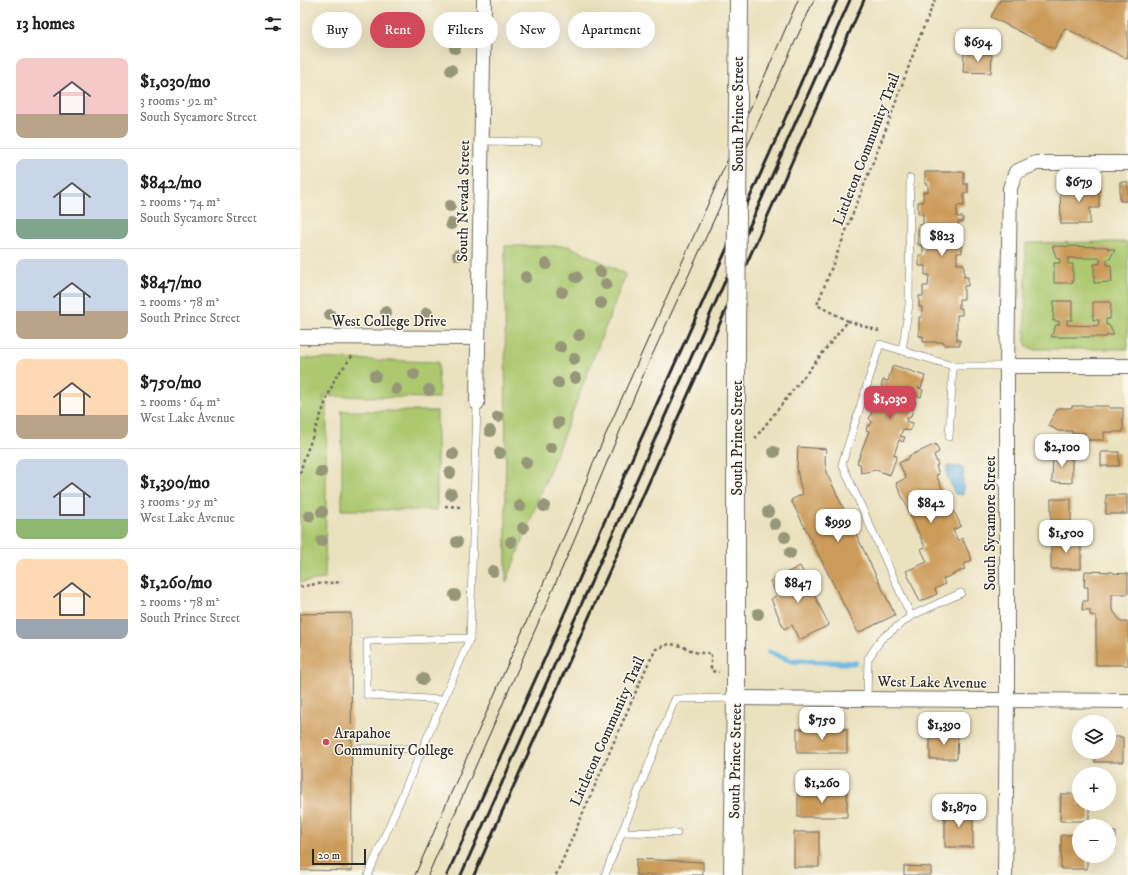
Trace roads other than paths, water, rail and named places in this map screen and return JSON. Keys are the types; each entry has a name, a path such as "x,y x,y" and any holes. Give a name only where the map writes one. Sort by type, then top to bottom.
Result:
{"street":[{"name":"South Nevada Street","path":"477,402 484,0"},
{"name":"South Prince Street","path":"733,875 736,698 736,333 739,0"},
{"name":"South Sycamore Street","path":"1005,875 1007,700 1007,366 1010,188 1016,172 1036,163 1128,163"},
{"name":"West College Drive","path":"300,337 478,338"},
{"path":"1007,366 1128,366"},
{"name":"West Lake Avenue","path":"736,698 1128,701"}],"lane":[{"path":"481,141 538,142"},
{"path":"902,351 909,305 910,178"},
{"path":"911,616 842,464 880,344 953,366 1007,366"},
{"path":"949,437 953,366"},
{"path":"368,875 470,638 477,402"},
{"path":"867,698 868,659 882,639 911,616 961,593"},
{"path":"444,700 367,694 367,641 470,638"},
{"path":"604,875 675,699 736,698"},
{"path":"360,748 422,749"},
{"path":"622,832 677,833"}],"water":[{"path":"947,466 963,467 963,495 955,494 947,475"}],"waterway":[{"path":"769,652 792,661 855,663"}],"tram line":[{"path":"415,875 576,509 593,463 798,0"},
{"path":"428,875 574,541 645,371 814,0"}],"railway":[{"path":"447,875 837,0"},
{"path":"461,875 850,0"},
{"path":"474,875 864,0"}],"place":[{"name":"Arapahoe Community College","path":"326,742"}]}
